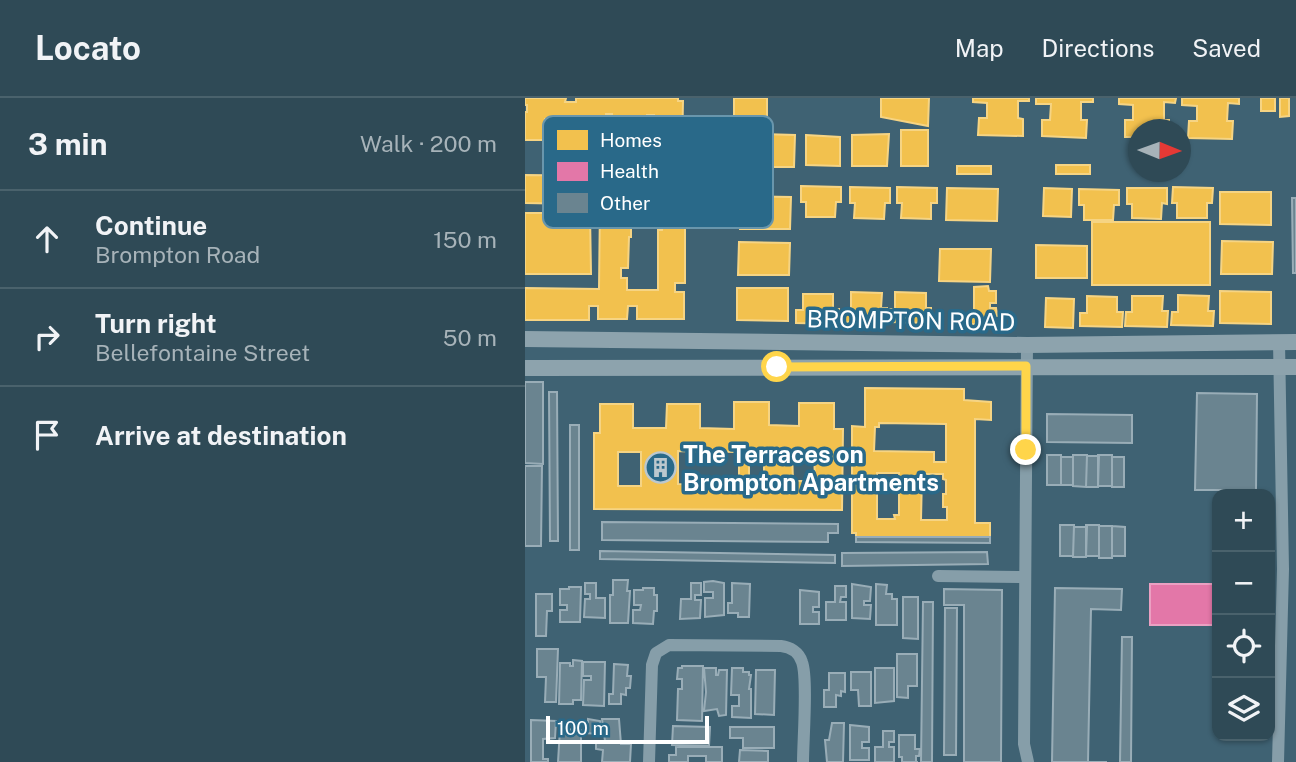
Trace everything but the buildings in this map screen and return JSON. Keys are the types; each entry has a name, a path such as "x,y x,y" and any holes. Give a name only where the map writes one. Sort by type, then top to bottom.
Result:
{"street":[{"name":"BROMPTON ROAD","path":"525,340 1027,345 1288,342"},
{"path":"776,341 777,367"},
{"path":"1278,762 1288,342"},
{"path":"1027,345 1024,744 1028,762"},
{"name":"BROMPTON ROAD","path":"525,368 1289,367"},
{"path":"938,576 1025,577"},
{"path":"649,762 652,665 656,653 665,646 787,647 801,658 803,762"}],"place":[{"name":"The Terraces on Brompton Apartments","path":"660,468"}],"route":[{"path":"777,367 1026,366 1026,450"}]}
